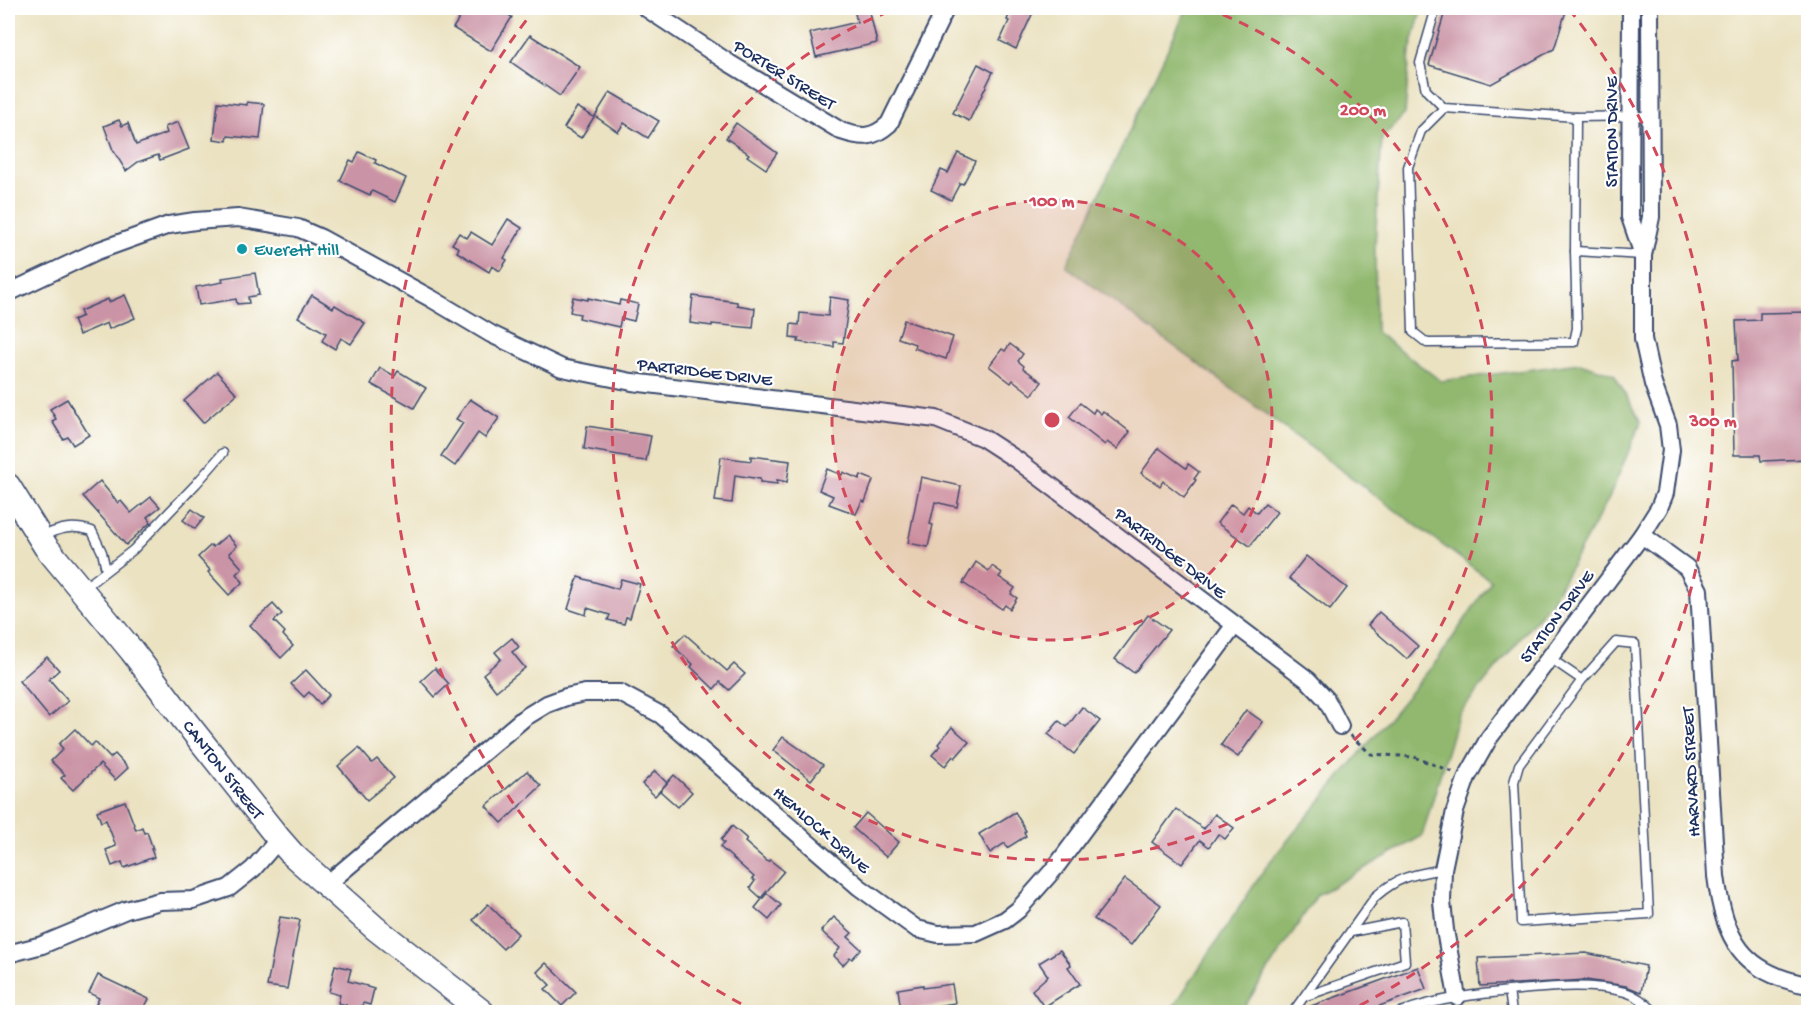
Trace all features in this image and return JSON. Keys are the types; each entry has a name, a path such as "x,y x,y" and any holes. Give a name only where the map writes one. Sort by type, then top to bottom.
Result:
{"main road":[{"name":"CANTON STREET","path":"8,486 39,537 132,651 279,840 375,928 482,1012"}],"street":[{"name":"PORTER STREET","path":"646,8 729,63 841,131 856,136 872,136 889,124 946,8"},
{"name":"STATION DRIVE","path":"1631,8 1630,217 1643,255"},
{"name":"STATION DRIVE","path":"1456,997 1442,902 1443,869 1455,811 1467,777 1490,738 1642,535 1659,508 1665,493 1671,450 1668,425 1653,384 1643,339 1643,255 1651,217 1650,8"},
{"name":"PARTRIDGE DRIVE","path":"8,293 97,251 169,225 238,218 298,228 321,237 432,298 491,334 562,368 632,382 936,419 983,438 1034,472 1308,680 1326,699 1340,726"},
{"name":"HARVARD STREET","path":"1642,535 1687,568 1699,590 1716,876 1726,927 1738,946 1772,976 1809,985"},
{"name":"HEMLOCK DRIVE","path":"327,885 525,718 547,704 566,697 585,693 620,693 661,715 859,887 917,929 938,934 976,933 1005,920 1018,910 1055,868 1234,626"},
{"path":"8,954 42,945 126,910 160,901 193,900 229,888 253,869 279,840"}],"lane":[{"path":"1436,8 1420,63 1426,90 1444,108 1576,117 1650,116"},
{"path":"1444,108 1420,131 1408,167 1413,332 1427,343 1574,342 1577,328 1576,117"},
{"path":"1575,251 1643,255"},
{"path":"81,590 133,550 223,453"},
{"path":"39,537 61,529 78,527 92,531 102,552 106,570"},
{"path":"1616,642 1635,644 1648,914 1521,922 1514,782 1519,765 1582,680 1616,642"},
{"path":"1550,658 1582,680"},
{"path":"1293,1012 1376,897 1390,884 1407,876 1443,869"},
{"path":"1305,996 1405,962 1402,922 1351,932"},
{"path":"1406,1012 1456,997 1556,986 1628,993 1655,1012"},
{"path":"1509,991 1512,1012"}],"path":[{"path":"1340,726 1371,754 1414,757 1467,777"}],"green space":[{"path":"1187,8 1422,8 1410,51 1405,114 1382,138 1375,244 1376,332 1441,381 1580,363 1614,374 1641,422 1609,498 1552,600 1458,715 1422,836 1317,895 1241,1012 1170,1012 1268,864 1439,658 1491,581 1066,266"}],"building":[{"path":"466,8 497,8 512,17 491,51 453,28"},
{"path":"869,8 877,43 816,57 810,33 857,22 854,9"},
{"path":"1012,8 1035,8 1016,49 1000,41"},
{"path":"1446,8 1567,8 1554,49 1491,84 1429,65"},
{"path":"530,35 580,67 560,96 511,62"},
{"path":"978,64 993,72 969,121 953,113"},
{"path":"610,92 659,121 648,138 624,123 618,132 595,116"},
{"path":"218,102 264,104 260,139 228,136 227,141 214,139"},
{"path":"577,107 594,117 581,138 564,128"},
{"path":"119,120 122,126 128,123 136,145 167,133 165,127 178,122 189,149 160,160 158,155 138,162 126,171 113,150 104,126"},
{"path":"736,123 777,153 766,169 726,138"},
{"path":"359,152 376,160 375,163 406,178 395,202 372,191 370,195 340,181 350,160 354,162"},
{"path":"958,153 975,161 963,184 960,183 951,200 931,190 941,170 948,173"},
{"path":"508,219 522,228 504,258 507,260 500,271 492,266 489,272 457,252 459,248 452,244 459,233 467,238 471,232 492,245"},
{"path":"255,273 259,295 248,297 249,303 237,304 236,299 199,305 196,287 223,282 222,278"},
{"path":"125,295 135,318 109,329 107,323 79,335 73,320 82,316 80,311 108,299 109,302"},
{"path":"312,295 333,308 335,305 365,323 351,344 341,338 335,349 322,341 326,333 298,317"},
{"path":"693,296 737,302 737,305 755,308 753,328 690,323"},
{"path":"573,297 619,305 620,300 638,304 634,321 621,318 619,327 579,318 580,314 570,312"},
{"path":"830,297 849,300 843,343 834,342 834,347 798,342 799,339 790,338 791,324 799,325 800,313 828,316"},
{"path":"1809,312 1809,459 1761,461 1760,455 1734,455 1732,361 1738,360 1736,321 1760,320 1760,313"},
{"path":"904,320 953,337 946,359 914,348 915,344 898,338"},
{"path":"1010,344 1023,354 1018,361 1024,366 1023,368 1042,382 1032,395 1013,380 1011,383 989,366 1002,349 1005,351"},
{"path":"380,368 395,376 398,371 426,388 414,408 371,384"},
{"path":"217,372 237,394 203,423 184,401"},
{"path":"67,399 89,435 73,445 68,437 63,439 52,421 56,419 50,409"},
{"path":"470,399 499,418 485,438 478,433 455,466 441,456 463,423 456,419"},
{"path":"1080,403 1093,413 1095,409 1101,414 1103,411 1130,432 1117,449 1107,442 1105,445 1069,417"},
{"path":"587,426 651,436 646,461 584,449"},
{"path":"1159,448 1186,468 1188,464 1199,472 1184,497 1163,481 1160,486 1141,473"},
{"path":"751,456 790,461 787,482 777,480 777,484 760,482 760,479 735,475 732,503 715,501 721,457 751,461"},
{"path":"827,469 842,475 843,472 859,479 861,475 873,480 865,502 862,501 856,514 829,504 833,496 819,490"},
{"path":"921,477 961,486 957,507 935,502 928,547 908,543"},
{"path":"100,481 118,503 121,501 131,513 151,497 160,507 147,517 151,522 126,545 83,496"},
{"path":"1265,503 1277,512 1250,546 1217,523 1231,504 1243,513 1248,506 1257,513"},
{"path":"192,509 204,518 195,529 183,520"},
{"path":"227,535 237,546 229,553 242,568 236,574 243,582 229,595 198,557"},
{"path":"1306,556 1347,588 1330,610 1289,578"},
{"path":"976,562 989,571 992,566 1002,573 999,577 1015,588 1011,594 1017,598 1010,609 1005,605 1002,609 963,583"},
{"path":"578,577 618,589 621,579 640,584 630,618 626,617 624,624 608,620 610,615 587,608 586,615 568,609"},
{"path":"273,604 282,614 274,621 285,632 283,635 293,646 281,658 250,625"},
{"path":"1379,612 1418,646 1407,659 1368,625"},
{"path":"1148,615 1169,630 1134,673 1115,659"},
{"path":"685,634 727,671 734,664 745,674 729,690 720,682 714,689 691,667 693,664 673,646"},
{"path":"512,638 519,647 512,652 525,668 496,691 483,674 501,659 495,652"},
{"path":"47,657 59,670 49,679 68,701 49,717 19,681"},
{"path":"435,668 449,684 435,697 421,681"},
{"path":"306,670 329,695 320,704 309,692 304,697 291,684"},
{"path":"1082,707 1100,721 1074,754 1048,734 1059,721 1067,727"},
{"path":"1246,710 1263,722 1238,757 1221,745"},
{"path":"952,727 969,742 945,766 932,755"},
{"path":"75,729 91,746 95,742 110,758 115,754 128,768 115,780 100,764 73,790 61,778 65,775 51,761 63,749 59,744"},
{"path":"783,737 823,765 811,780 773,750"},
{"path":"359,748 372,763 377,759 394,778 367,800 338,766"},
{"path":"527,771 541,786 502,823 486,806"},
{"path":"655,771 667,783 655,796 642,784"},
{"path":"674,775 692,792 678,807 660,791"},
{"path":"125,801 136,830 142,827 144,833 147,832 154,857 124,868 122,862 112,866 106,850 116,846 106,820 101,822 97,811"},
{"path":"1176,809 1204,829 1215,814 1234,828 1225,839 1218,834 1209,847 1200,840 1182,864 1152,842"},
{"path":"1015,812 1026,831 1024,832 1026,836 1007,848 1005,843 990,853 979,834"},
{"path":"866,813 899,842 886,857 853,828"},
{"path":"732,826 747,839 745,842 768,862 770,860 784,871 761,898 750,888 755,881 752,879 754,877 720,847 724,843 721,840"},
{"path":"1125,879 1161,905 1131,945 1094,919"},
{"path":"767,893 781,905 769,920 755,908"},
{"path":"488,904 518,934 503,949 473,920"},
{"path":"280,917 300,920 287,989 267,986"},
{"path":"834,917 852,933 848,937 861,949 843,965 834,956 840,948 821,931"},
{"path":"1060,950 1071,965 1068,967 1080,984 1044,1007 1032,990 1048,976 1039,963"},
{"path":"1586,953 1646,966 1641,992 1626,986 1586,980 1480,986 1478,958"},
{"path":"546,963 576,992 562,1006 545,989 550,985 537,972"},
{"path":"335,965 351,969 348,981 374,989 370,1005 363,1003 360,1012 344,1009 346,1005 338,1003 340,995 329,992"},
{"path":"1418,967 1426,989 1363,1012 1300,1012 1303,1009"},
{"path":"98,975 149,999 142,1012 123,1012 115,1008 113,1012 108,1012 95,1006 99,998 89,993"},
{"path":"952,984 955,1003 901,1011 898,989"}],"place":[{"name":"Everett Hill","path":"242,249"}]}
